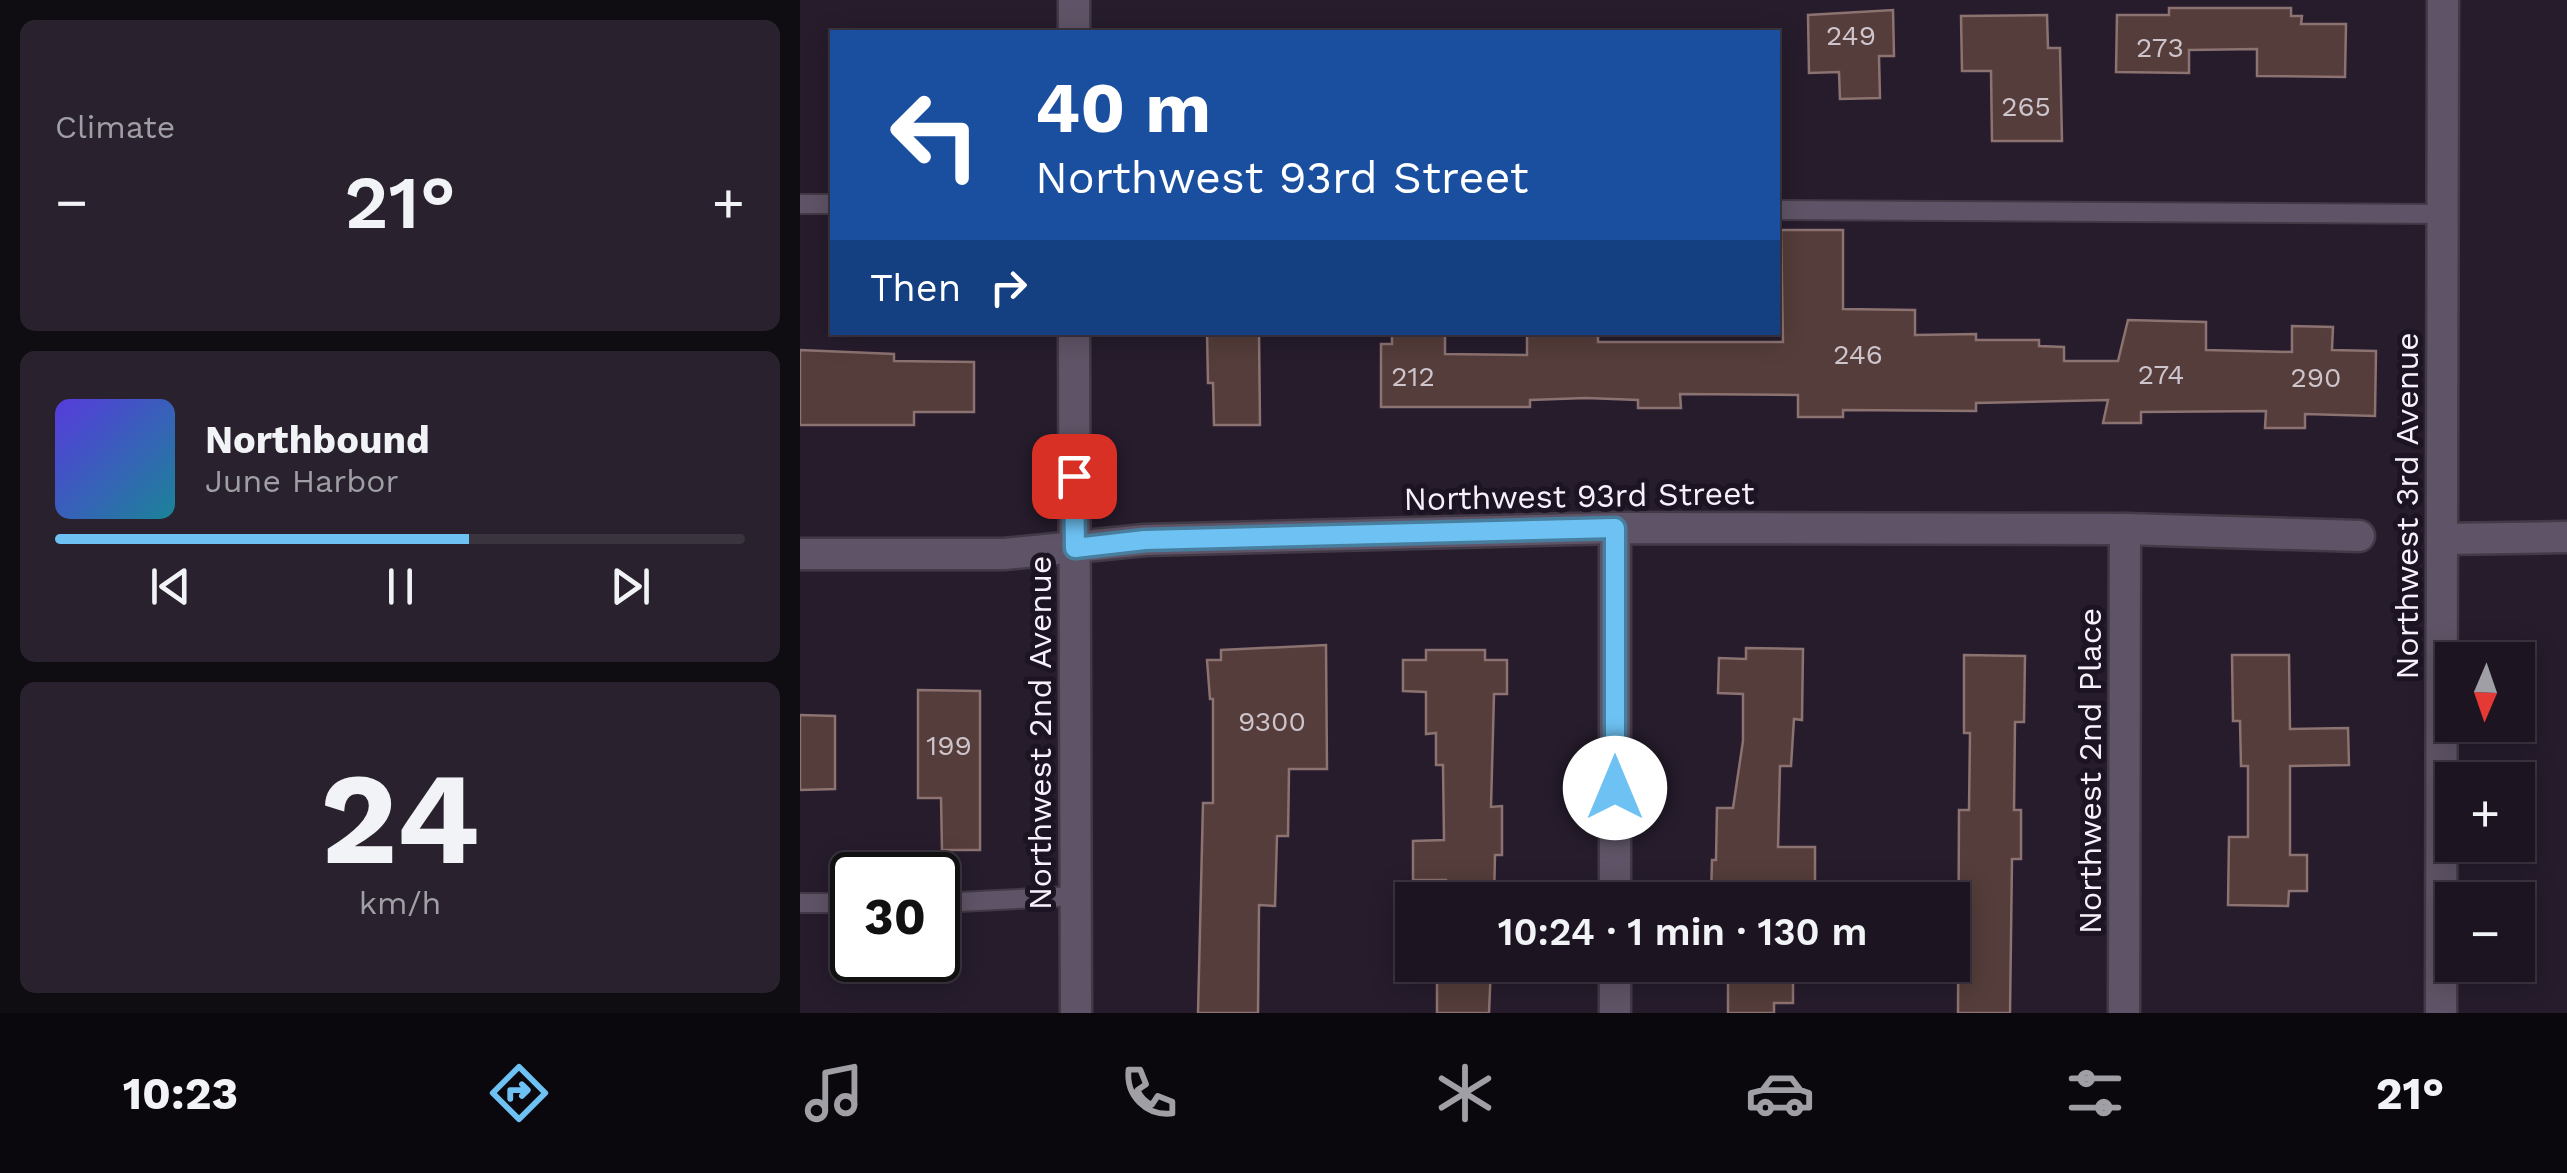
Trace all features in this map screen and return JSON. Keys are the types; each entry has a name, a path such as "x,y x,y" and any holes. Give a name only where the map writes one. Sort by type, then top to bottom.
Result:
{"street":[{"path":"1074,0 1074,30"},
{"name":"Northwest 3rd Avenue","path":"2442,1013 2443,0"},
{"name":"Northwest 2nd Avenue","path":"1074,335 1076,1013"},
{"path":"1615,528 1615,882"},
{"name":"Northwest 93rd Street","path":"800,554 1004,554 1145,540 1615,528 2125,529 2359,536"},
{"name":"Northwest 2nd Place","path":"2124,1013 2125,529"},
{"path":"2442,538 2567,537"},
{"path":"1615,982 1615,1013"}],"lane":[{"path":"800,204 830,204"},
{"path":"1780,210 2443,214"},
{"path":"960,902 1075,896"},
{"path":"800,902 830,903"}],"building":[{"path":"2169,8 2291,8 2291,16 2302,16 2301,24 2346,24 2345,77 2257,76 2257,49 2189,50 2189,73 2116,72 2117,15 2169,15"},
{"path":"1893,10 1894,56 1879,56 1880,98 1840,99 1839,72 1809,73 1808,15"},
{"path":"2047,15 2048,48 2060,48 2062,141 1992,141 1991,71 1962,71 1961,16"},
{"path":"1781,230 1843,230 1843,309 1915,310 1915,335 1976,334 1976,340 2039,340 2039,346 2064,347 2064,361 2118,361 2128,320 2206,322 2206,350 2292,352 2292,326 2333,327 2332,350 2376,351 2375,416 2305,414 2305,428 2265,428 2266,411 2141,412 2141,423 2103,423 2108,400 1976,403 1976,411 1843,410 1843,417 1798,417 1798,395 1680,394 1681,408 1638,408 1638,400 1586,398 1530,400 1530,407 1381,407 1381,344 1392,344 1392,335 1445,335 1445,354 1527,355 1527,335 1598,335 1598,342 1783,342"},
{"path":"1207,335 1259,335 1260,425 1214,425 1213,383 1208,383"},
{"path":"800,350 894,354 894,361 974,362 974,412 914,412 914,425 800,425"},
{"path":"1326,645 1327,769 1289,769 1288,836 1277,836 1275,906 1259,905 1258,1013 1198,1013 1203,803 1213,803 1213,699 1207,660 1221,660 1221,650"},
{"path":"1746,648 1803,649 1802,720 1794,719 1791,766 1780,766 1778,847 1815,847 1815,882 1711,882 1717,808 1733,808 1743,741 1743,694 1718,693 1719,658 1746,659"},
{"path":"1426,650 1485,650 1485,660 1507,660 1507,694 1494,694 1491,807 1502,806 1502,855 1495,855 1494,882 1413,880 1413,841 1444,840 1443,765 1436,765 1436,733 1426,734 1426,692 1403,691 1403,660 1426,660"},
{"path":"1964,655 2025,656 2024,722 2015,722 2014,810 2021,810 2021,859 2012,859 2010,1013 1958,1013 1958,982 1970,982 1970,882 1959,882 1959,810 1969,810 1970,733 1964,733"},
{"path":"2232,655 2289,655 2290,729 2348,728 2349,765 2290,766 2290,855 2307,855 2307,891 2289,891 2288,906 2228,905 2229,837 2248,837 2248,766 2241,766 2240,721 2233,721"},
{"path":"918,690 980,691 980,850 942,850 941,798 918,798"},
{"path":"800,715 835,716 835,789 800,790"},
{"path":"1437,982 1490,982 1489,1013 1437,1013"},
{"path":"1728,982 1793,982 1793,1003 1774,1003 1774,1013 1728,1013"}],"route":[{"path":"1074,476 1075,548 1145,540 1615,528 1615,788"}]}
